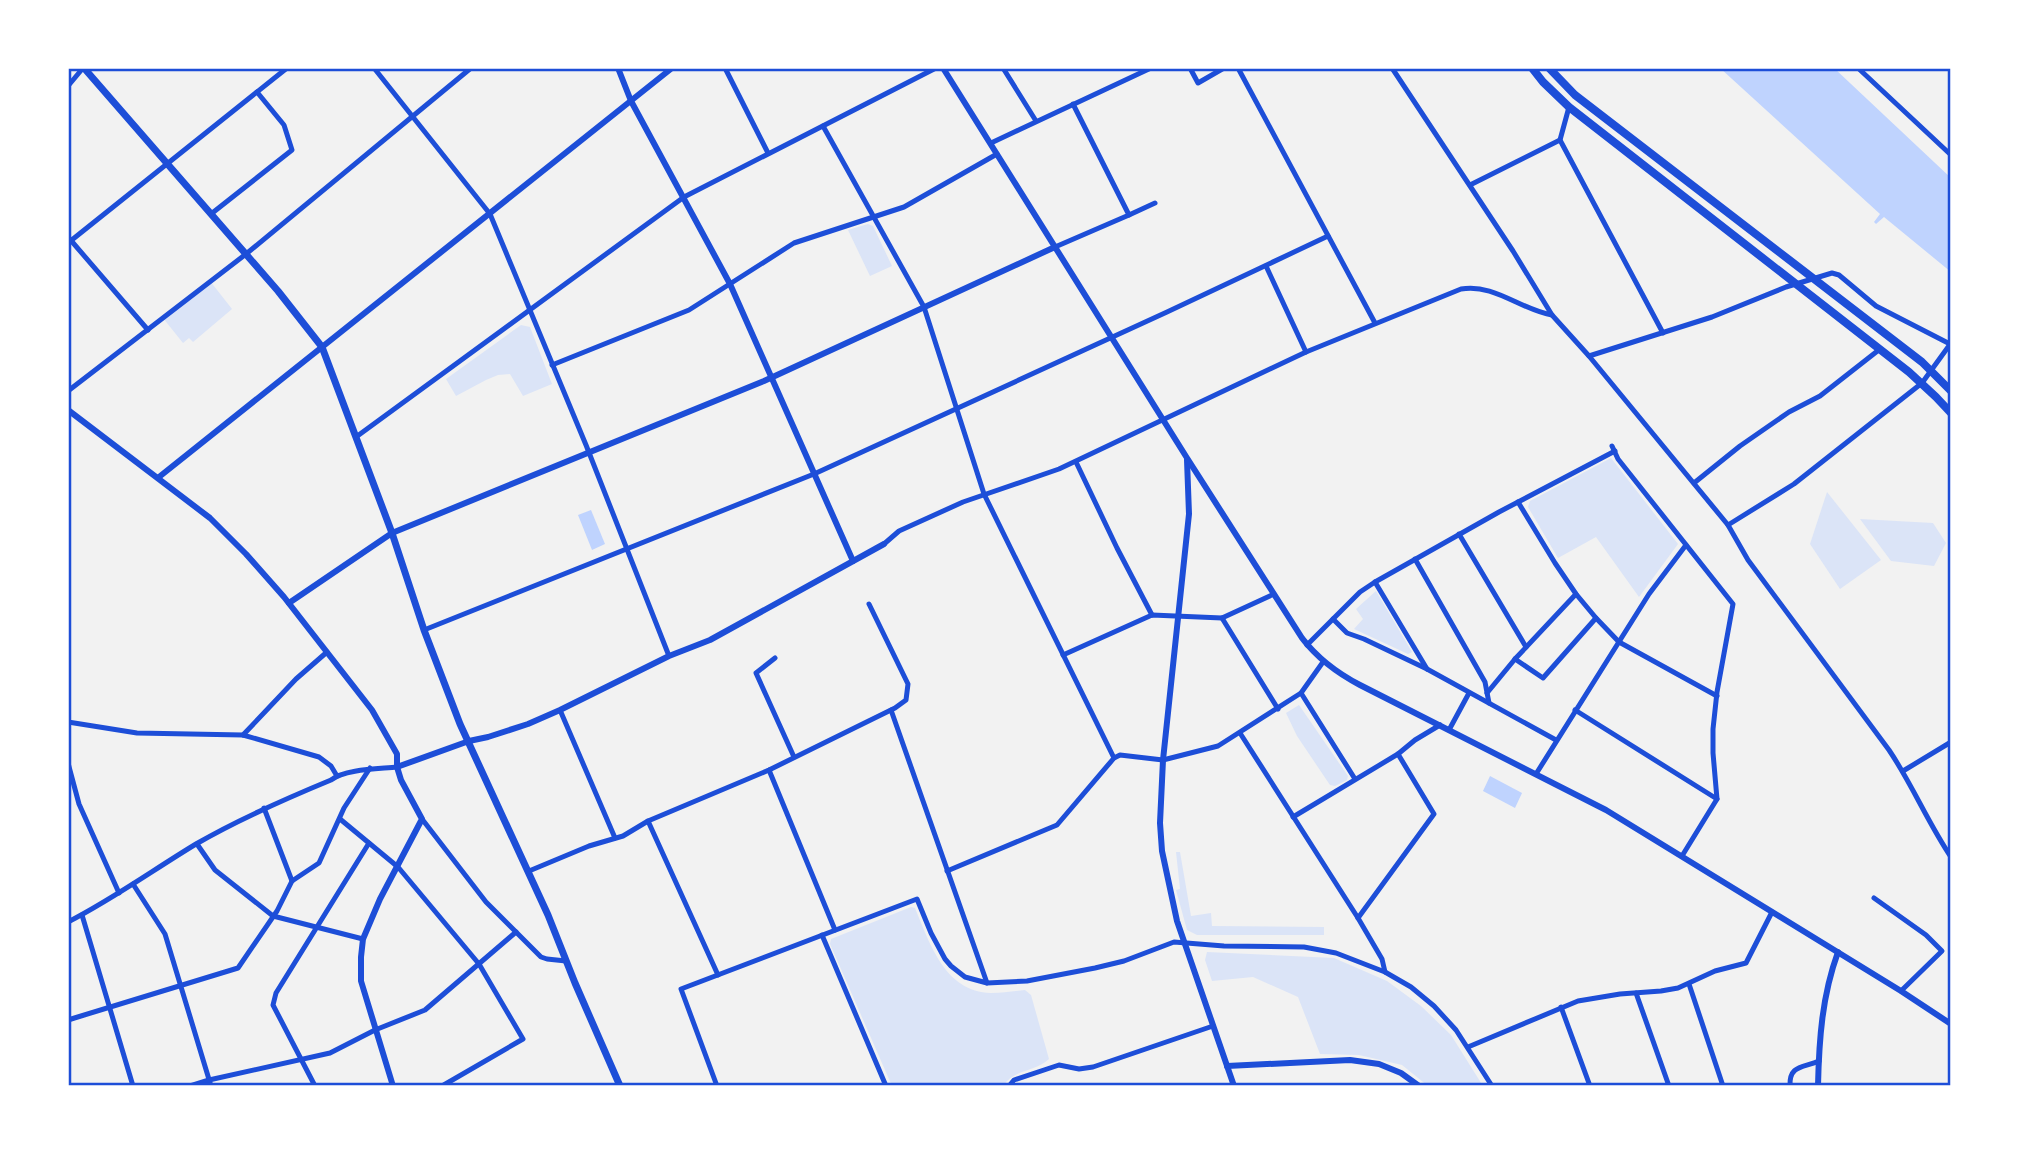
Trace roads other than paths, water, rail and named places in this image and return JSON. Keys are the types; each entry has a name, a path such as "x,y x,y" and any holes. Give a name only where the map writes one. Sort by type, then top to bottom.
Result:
{"main road":[{"path":"84,68 286,300 322,347 460,724 529,871 620,1086"},
{"path":"1532,68 1569,107 1880,349 1922,383 1951,413"},
{"path":"1549,68 1575,95 1814,278 1931,371 1951,391"}],"street":[{"path":"68,86 84,68"},
{"path":"148,330 69,240 287,68"},
{"path":"374,68 490,214 669,656"},
{"path":"68,391 246,254 471,68"},
{"path":"618,68 631,101 730,284 853,561"},
{"path":"159,477 672,68"},
{"path":"733,68 725,70 768,153"},
{"path":"356,437 684,197 936,68"},
{"path":"943,68 1274,594 1307,645 1324,662 1346,677 1606,810 1951,1024"},
{"path":"1003,68 1036,121"},
{"path":"991,143 1152,68"},
{"path":"1190,68 1198,83 1224,68"},
{"path":"1238,68 1375,323"},
{"path":"1392,68 1519,260 1552,315 1728,525 1748,559 1903,771 1951,857"},
{"path":"1858,68 1951,155"},
{"path":"211,214 292,150 284,125 257,92"},
{"path":"1073,104 1129,215"},
{"path":"1569,107 1560,140 1663,332"},
{"path":"823,126 924,307 984,494 1114,758"},
{"path":"1470,185 1560,140"},
{"path":"552,365 690,310 794,243 904,207 997,154"},
{"path":"289,603 392,533 771,378 1155,203"},
{"path":"424,631 814,474 1328,236"},
{"path":"1266,265 1306,352"},
{"path":"1589,358 1712,317 1796,284 1835,273 1877,306 1950,344 1922,383 1794,484 1728,525"},
{"path":"68,922 197,844 264,808 337,776 370,768 397,767 469,741 528,724 669,656 710,640 884,544 899,531 984,494 1076,462 1306,352 1375,323 1439,297 1476,287 1509,298 1542,314 1552,315"},
{"path":"1695,483 1740,446 1789,412 1820,396 1880,349"},
{"path":"68,410 198,507 222,529 289,603 372,710 397,754 401,780 422,819 486,902 541,957 566,961"},
{"path":"1307,645 1360,592 1375,582 1614,448 1618,459 1633,480 1733,604 1717,696 1713,753 1717,799 1682,856"},
{"path":"1187,458 1189,514 1163,760 1160,824 1162,852 1177,922 1234,1086"},
{"path":"1076,462 1152,615"},
{"path":"1518,502 1576,594 1619,642 1717,696"},
{"path":"1459,534 1527,647"},
{"path":"1536,774 1649,594 1686,545"},
{"path":"1415,559 1485,682 1489,704"},
{"path":"1375,582 1427,669"},
{"path":"1063,655 1152,615 1222,618 1274,594"},
{"path":"1482,698 1514,659 1576,594"},
{"path":"529,871 622,836 648,821 769,770 891,710 906,699 908,684 869,604"},
{"path":"1222,618 1278,709"},
{"path":"1514,659 1543,678 1596,618"},
{"path":"1333,619 1347,633 1427,669 1556,740"},
{"path":"243,735 296,678 327,652"},
{"path":"775,658 756,673 794,757"},
{"path":"947,871 1057,825 1114,758 1120,755 1163,760 1218,746 1301,693 1324,662"},
{"path":"1301,693 1355,779"},
{"path":"1449,730 1469,693"},
{"path":"560,710 615,838"},
{"path":"891,710 987,983"},
{"path":"1575,710 1717,799"},
{"path":"68,722 137,733 243,735 319,757 331,766 337,776"},
{"path":"1293,817 1398,754 1440,725"},
{"path":"1240,733 1358,918 1382,959 1385,972"},
{"path":"1903,771 1951,742"},
{"path":"1358,918 1434,814 1398,754"},
{"path":"68,763 78,799 119,893"},
{"path":"68,1020 237,968 273,916 292,881 319,863 344,807 370,768"},
{"path":"769,770 835,930"},
{"path":"68,802 78,799"},
{"path":"264,808 292,881"},
{"path":"340,819 398,867 480,964 523,1039 442,1086"},
{"path":"393,1086 361,981 363,939 380,899 422,819"},
{"path":"648,821 718,975"},
{"path":"315,1086 273,1005 276,993 369,843"},
{"path":"197,844 215,870 273,916 363,939"},
{"path":"134,884 165,934 210,1083"},
{"path":"1874,898 1926,935 1942,951 1901,991"},
{"path":"717,1086 681,989 917,899 945,959 957,973 987,983 1027,981 1095,968 1124,961 1174,942 1304,947 1336,953 1385,972 1411,987 1434,1006 1456,1030 1492,1086"},
{"path":"1468,1047 1577,1001 1661,991 1689,984 1715,971 1746,962 1772,912"},
{"path":"82,915 133,1086"},
{"path":"190,1086 330,1053 375,1030 425,1010 516,932"},
{"path":"822,935 884,1085"},
{"path":"1818,1086 1826,993 1838,952"},
{"path":"1689,984 1723,1086"},
{"path":"1636,993 1669,1086"},
{"path":"1561,1007 1590,1086"},
{"path":"1009,1086 1014,1080 1059,1065 1079,1069 1097,1066 1213,1026"},
{"path":"1227,1066 1350,1060 1379,1064 1401,1073 1419,1086"},
{"path":"1790,1086 1790,1075 1794,1070 1819,1061"}],"water":[{"path":"1720,68 1834,68 1951,178 1951,272 1884,217 1876,224 1874,222 1880,214"},
{"path":"591,510 605,544 592,550 578,515"},
{"path":"1490,776 1522,793 1515,808 1483,791"}]}
